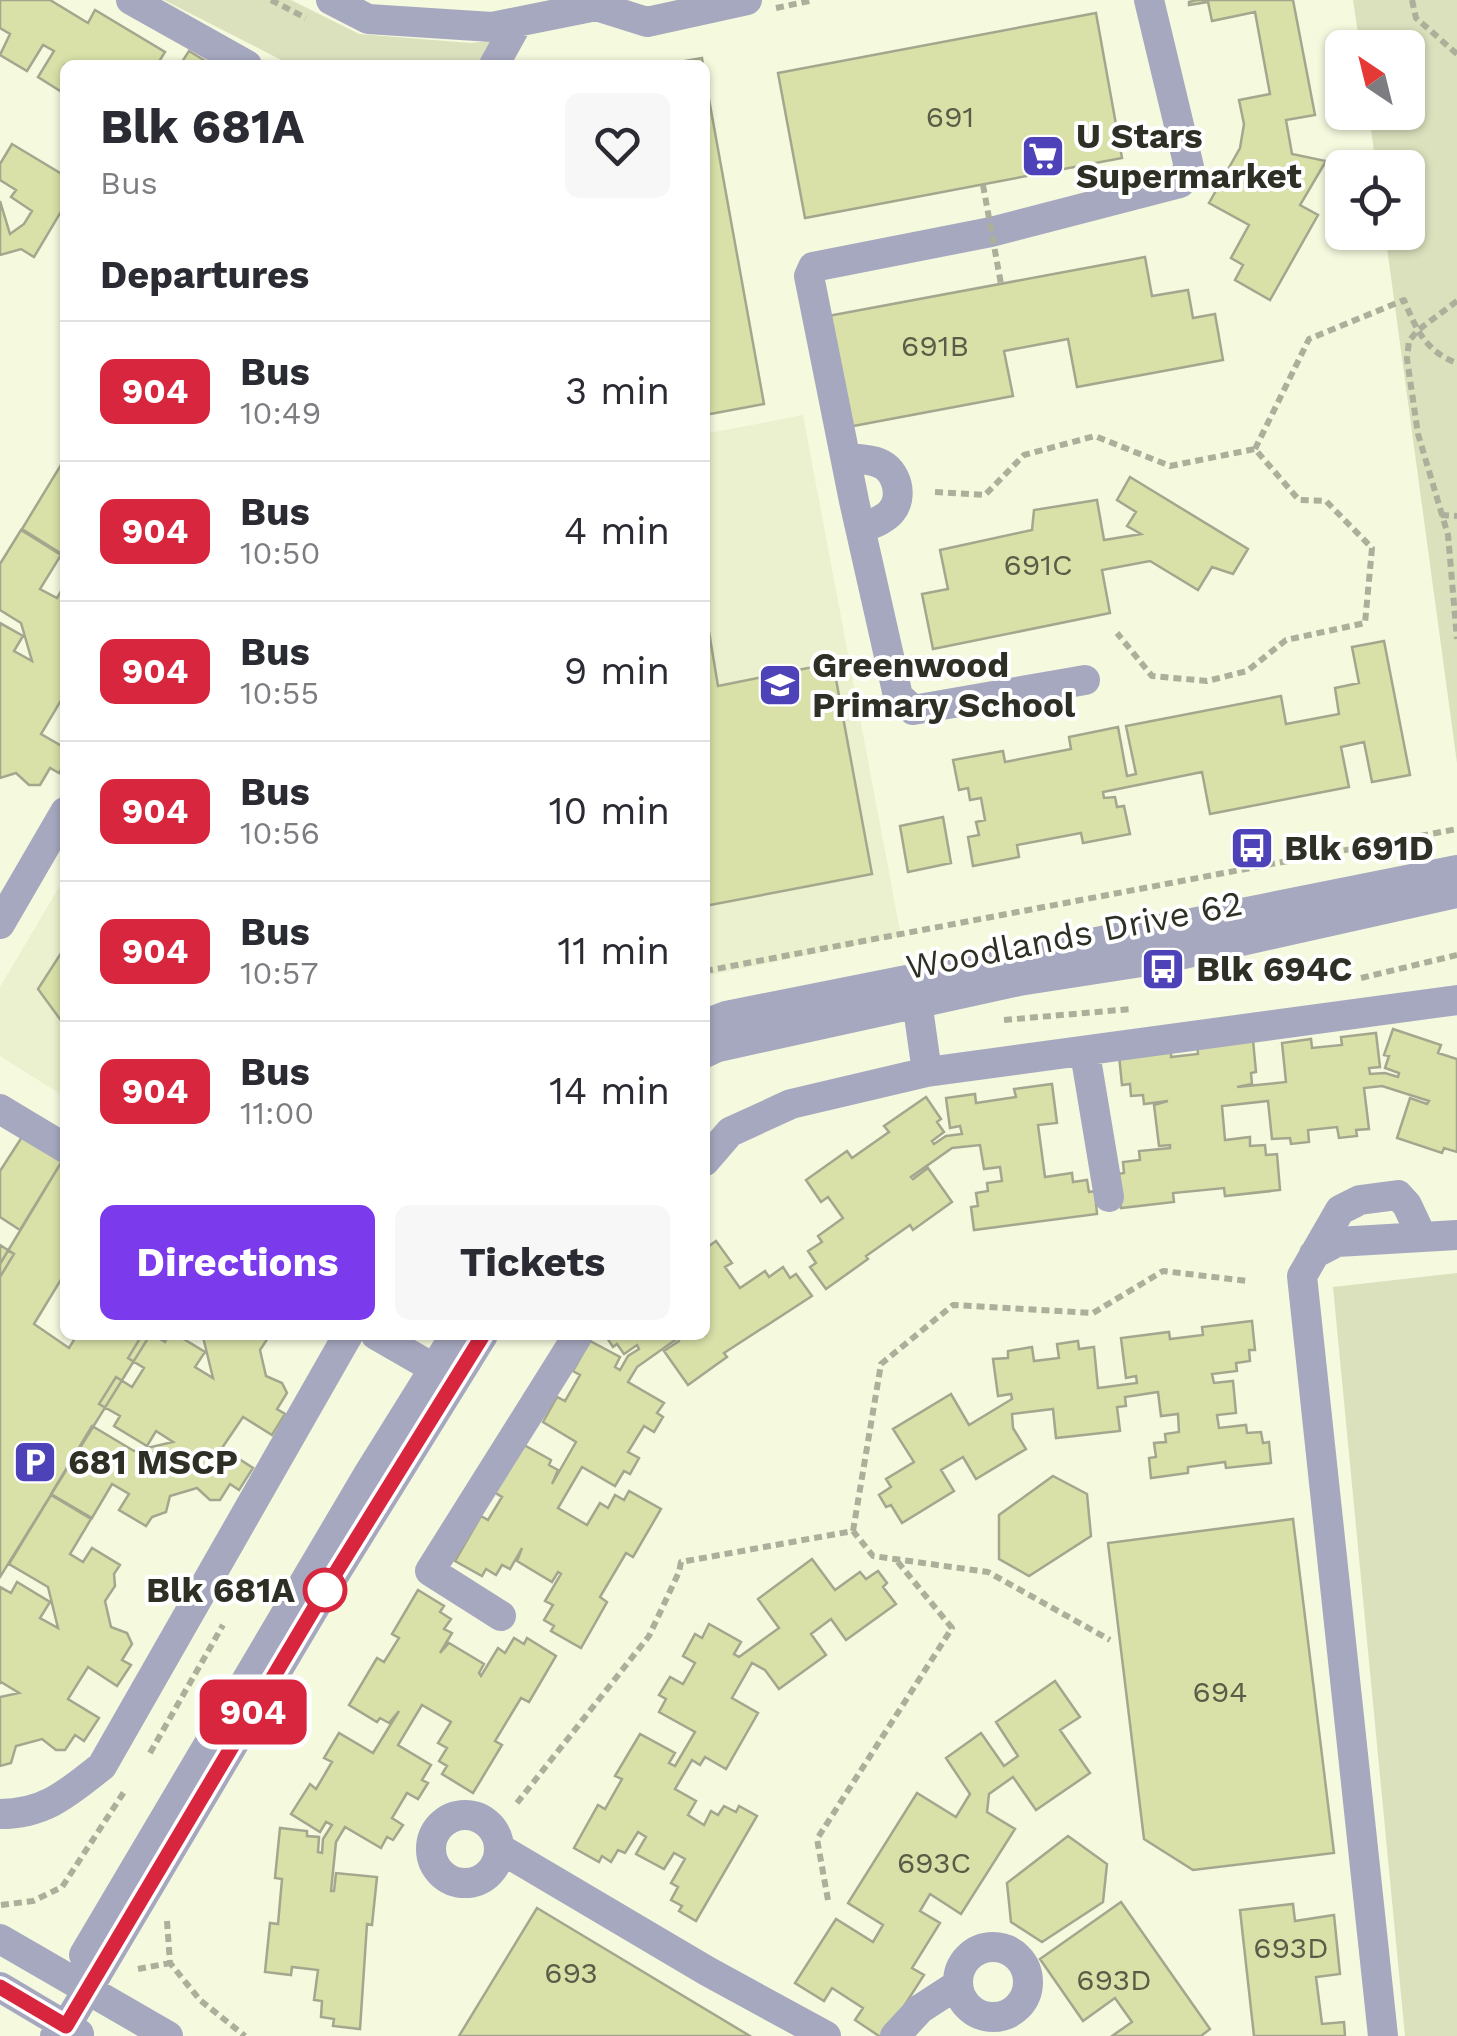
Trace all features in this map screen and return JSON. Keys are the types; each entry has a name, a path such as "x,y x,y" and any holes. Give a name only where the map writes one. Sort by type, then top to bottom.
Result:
{"street":[{"path":"131,0 237,60"},
{"path":"331,0 368,19 492,26 602,3 646,22 747,0"},
{"path":"1086,680 912,710 898,696 809,276 814,267 991,232 1180,183 1190,167 1150,0"},
{"path":"497,60 518,22"},
{"path":"846,458 877,461 890,470 896,482 896,504 888,516 862,528"},
{"path":"0,924 60,821"},
{"name":"Woodlands Drive 62","path":"710,1052 915,991 1457,870"},
{"name":"Woodlands Drive 62","path":"710,1022 726,1016 1162,960 1457,892"},
{"path":"915,991 928,1072"},
{"path":"710,1155 730,1132 791,1104 928,1072 1457,1000"},
{"path":"1085,1053 1110,1196"},
{"path":"0,1109 60,1145"},
{"path":"1383,2036 1302,1276 1340,1210 1379,1196 1398,1195 1407,1204 1422,1237"},
{"path":"1314,1254 1337,1242 1457,1235"},
{"path":"0,1814 26,1814 66,1795 102,1766 345,1340"},
{"path":"385,1340 445,1374"},
{"path":"445,1374 454,1340"},
{"path":"0,1986 59,2030 78,1984 369,1473 445,1374 478,1340"},
{"path":"501,1616 430,1571 575,1340"},
{"path":"499,1848 826,2036"},
{"path":"0,1939 168,2036"},
{"path":"895,2036 920,2009 957,1985"}],"path":[{"path":"1412,0 1416,18 1457,54"},
{"path":"982,185 1002,284"},
{"path":"1255,449 1310,339 1404,300 1417,331 1432,350 1457,363"},
{"path":"1457,301 1417,331 1409,341 1407,359 1418,434 1448,535 1457,640"},
{"path":"935,492 986,495 1024,455 1095,436 1170,466 1255,449"},
{"path":"1117,633 1152,676 1207,680 1248,671 1286,640 1365,622 1372,548 1326,502 1299,500 1255,449"},
{"path":"1441,515 1457,516"},
{"path":"710,970 1457,830"},
{"path":"1358,979 1457,955"},
{"path":"997,1020 1139,1008"},
{"path":"1110,1640 988,1572 873,1556 853,1531 880,1364 953,1305 1092,1313 1163,1270 1248,1281"},
{"path":"517,1802 649,1636 681,1562 853,1531"},
{"path":"828,1900 817,1840 952,1628 896,1560"},
{"path":"127,1971 170,1963"}],"shaded area":[{"path":"164,0 291,0 359,34 470,43 491,41 480,60 281,60"},
{"path":"1353,0 1457,0 1457,763 1387,250 1425,250 1425,150 1374,150 1371,130 1425,130 1425,30 1357,30"},
{"name":"Greenwood Primary School","path":"803,415 901,936 710,975 710,433"},
{"path":"60,885 60,1094 0,1056 0,987"},
{"path":"1457,1273 1457,2036 1405,2036 1333,1287"}],"building":[{"path":"0,0 50,0 88,23 95,10 165,52 160,60 60,60 60,91 38,77 54,51 43,45 27,71 0,55 10,34 0,28"},
{"path":"1293,0 1315,115 1286,120 1292,154 1325,163 1300,205 1318,215 1270,300 1235,280 1243,265 1231,258 1249,225 1209,203 1240,148 1244,124 1239,100 1270,94 1255,12 1212,21 1208,2 1189,2"},
{"path":"1096,13 1122,158 805,218 778,73"},
{"path":"189,51 204,60 183,60"},
{"path":"710,105 764,404 710,414"},
{"path":"12,144 60,173 60,213 34,257 21,249 0,255 0,201 10,234 24,224 32,211 11,197 16,190 0,180 0,164"},
{"path":"1145,257 1152,296 1188,290 1193,318 1215,314 1223,360 1077,387 1068,339 1004,351 1013,396 848,427 828,316"},
{"path":"60,467 60,553 22,529"},
{"path":"1130,477 1248,549 1233,574 1212,567 1198,590 1150,561 1102,570 1110,613 933,649 922,594 948,589 940,550 1032,530 1034,510 1097,500 1104,540 1141,534 1127,526 1136,512 1117,500"},
{"path":"21,530 60,554 40,589 57,598 60,593 60,702 41,734 60,745 60,771 50,768 40,785 29,785 16,773 0,778 0,623 23,636 14,651 32,661 21,623 0,610 0,564"},
{"path":"710,638 718,686 833,663 872,874 710,905"},
{"path":"1384,641 1410,775 1372,782 1364,742 1341,747 1349,787 1210,814 1202,772 1103,792 1104,798 1115,797 1117,807 1124,806 1130,834 1083,843 1081,833 1017,845 1019,857 973,866 968,837 979,835 976,822 985,820 981,798 970,800 968,788 959,790 953,760 1003,751 1005,762 1071,749 1069,737 1118,727 1127,776 1136,774 1126,726 1281,696 1286,724 1339,714 1335,688 1359,683 1352,647"},
{"path":"943,817 951,863 908,872 900,826"},
{"path":"60,955 60,1019 38,989"},
{"path":"1393,1029 1441,1045 1438,1053 1457,1059 1457,1152 1444,1148 1442,1153 1397,1138 1410,1098 1427,1104 1429,1101 1382,1086 1364,1088 1369,1129 1356,1130 1357,1136 1339,1138 1337,1127 1308,1130 1309,1142 1291,1144 1290,1138 1272,1139 1268,1101 1222,1106 1225,1140 1250,1137 1250,1146 1265,1145 1266,1155 1277,1154 1280,1190 1225,1196 1224,1188 1173,1193 1174,1202 1121,1208 1118,1174 1124,1173 1123,1162 1140,1160 1139,1151 1170,1145 1159,1146 1154,1105 1168,1101 1144,1104 1143,1095 1131,1096 1130,1084 1122,1085 1119,1055 1171,1049 1171,1057 1198,1054 1197,1045 1253,1040 1256,1072 1251,1073 1252,1084 1237,1087 1286,1082 1282,1043 1311,1039 1312,1048 1342,1045 1341,1037 1376,1033 1380,1067 1369,1068 1370,1074 1398,1077 1399,1073 1385,1068 1389,1056 1384,1055"},
{"path":"1052,1084 1057,1123 1038,1125 1045,1177 1072,1173 1073,1182 1087,1180 1089,1192 1095,1191 1097,1214 974,1230 971,1207 978,1206 976,1193 988,1191 987,1183 1002,1181 1000,1167 984,1169 980,1145 952,1148 911,1177 928,1168 952,1202 913,1230 910,1225 826,1289 810,1267 816,1263 808,1251 822,1242 818,1236 843,1218 828,1197 821,1202 806,1180 847,1151 852,1158 889,1132 884,1126 926,1097 941,1119 937,1122 944,1132 932,1141 934,1144 946,1136 962,1134 960,1126 950,1128 946,1098 975,1094 976,1103 1016,1097 1014,1089"},
{"path":"22,1137 60,1160 20,1230 0,1217 0,1171"},
{"name":"681 MSCP","path":"60,1164 60,1281 34,1324 69,1348 74,1340 147,1340 0,1577 0,1264"},
{"path":"716,1241 732,1263 725,1267 740,1288 765,1271 769,1277 783,1267 790,1278 796,1274 812,1296 724,1353 727,1357 688,1385 664,1351 679,1340 710,1340 710,1245"},
{"path":"0,1245 14,1254 0,1277"},
{"path":"1252,1321 1255,1350 1249,1350 1250,1361 1236,1363 1237,1371 1212,1374 1214,1383 1233,1381 1236,1413 1217,1415 1219,1428 1246,1425 1247,1433 1261,1432 1263,1443 1269,1442 1271,1463 1226,1468 1225,1462 1151,1478 1149,1458 1156,1457 1154,1443 1166,1442 1165,1434 1179,1432 1178,1414 1161,1416 1158,1392 1125,1397 1126,1406 1117,1407 1120,1431 1056,1438 1053,1409 1012,1414 1013,1428 1026,1449 976,1479 963,1457 941,1470 954,1491 902,1523 879,1495 891,1487 886,1479 914,1462 893,1429 951,1394 969,1425 1012,1399 1011,1394 998,1396 993,1359 1008,1358 1008,1351 1032,1347 1034,1361 1059,1358 1057,1344 1078,1341 1079,1349 1094,1347 1098,1388 1137,1383 1136,1376 1126,1378 1121,1338 1169,1332 1170,1339 1203,1335 1202,1327"},
{"path":"139,1340 185,1340 205,1352 195,1367 213,1378 204,1340 267,1340 260,1350 266,1376 282,1383 287,1393 277,1409 285,1414 272,1435 243,1417 222,1448 253,1468 239,1490 230,1484 220,1500 210,1500 197,1488 170,1496 166,1512 152,1517 146,1526 119,1510 129,1494 112,1484 92,1518 51,1494 92,1426 134,1451 173,1442 156,1431 147,1446 114,1426 120,1416 99,1404 116,1377 132,1387 144,1368 128,1358"},
{"path":"608,1340 675,1340 637,1367 628,1382 664,1403 657,1413 663,1417 654,1432 644,1426 628,1452 639,1458 630,1474 624,1471 615,1486 582,1467 558,1508 587,1525 600,1503 608,1508 615,1495 624,1500 629,1491 661,1509 633,1557 626,1553 600,1597 607,1602 581,1648 551,1631 554,1626 544,1620 553,1605 545,1601 561,1574 558,1572 552,1582 517,1561 522,1548 510,1569 502,1565 496,1575 486,1569 482,1576 455,1561 481,1516 488,1520 502,1497 494,1492 522,1444 551,1460 549,1465 558,1470 552,1484 576,1442 543,1422 557,1397 565,1401 580,1375 573,1371 590,1341 620,1357 615,1367 620,1370 628,1356 639,1349 637,1345 624,1354 617,1344 613,1347"},
{"path":"1053,1476 1087,1494 1091,1536 1029,1576 999,1559 999,1515"},
{"path":"51,1495 91,1519 70,1554 83,1562 92,1548 120,1565 114,1574 115,1586 105,1601 111,1627 127,1633 132,1644 122,1660 131,1665 117,1686 88,1667 68,1699 99,1718 84,1741 75,1735 65,1750 56,1750 42,1739 16,1746 11,1763 0,1766 0,1697 19,1693 0,1684 0,1587 11,1593 17,1582 50,1602 40,1618 58,1628 48,1587 9,1564"},
{"path":"1293,1519 1334,1853 1193,1870 1144,1839 1108,1543"},
{"path":"812,1559 835,1590 860,1572 866,1579 878,1571 887,1583 883,1587 896,1604 846,1640 831,1619 811,1634 826,1655 779,1689 765,1670 752,1663 732,1698 758,1713 726,1769 705,1757 700,1765 692,1760 675,1789 696,1801 688,1815 704,1825 711,1811 718,1815 724,1806 736,1812 739,1806 757,1816 696,1921 679,1911 682,1906 671,1900 678,1887 671,1883 685,1859 674,1853 664,1869 636,1854 646,1837 638,1832 625,1853 618,1850 611,1862 602,1856 599,1862 574,1848 598,1805 605,1809 622,1779 615,1776 640,1734 675,1753 669,1763 675,1766 695,1732 659,1712 666,1699 659,1695 670,1677 683,1684 695,1663 683,1656 695,1634 702,1638 709,1624 741,1642 734,1654 739,1657 779,1628 758,1599"},
{"path":"418,1590 444,1606 440,1612 451,1619 444,1629 452,1633 440,1653 449,1643 484,1664 481,1676 498,1648 505,1653 514,1638 524,1644 527,1638 556,1656 529,1702 521,1698 495,1741 502,1745 473,1793 442,1774 447,1766 439,1761 447,1748 438,1743 451,1722 422,1705 398,1745 431,1765 422,1780 428,1783 418,1799 407,1793 392,1818 403,1825 393,1840 387,1837 381,1848 345,1827 336,1842 331,1891 336,1873 377,1877 372,1925 367,1924 360,2029 333,2026 334,2019 321,2017 322,2001 314,2000 318,1970 292,1967 291,1975 265,1972 270,1923 278,1924 282,1879 275,1878 280,1828 307,1831 307,1836 319,1837 318,1852 322,1853 323,1839 332,1825 326,1822 320,1832 291,1814 310,1784 316,1789 332,1762 324,1758 339,1733 373,1753 399,1711 389,1723 380,1718 377,1722 349,1705 377,1658 384,1662 399,1638 392,1634"},
{"path":"1055,1681 1080,1717 1060,1730 1090,1773 1036,1810 1013,1777 989,1794 987,1812 1015,1829 961,1914 930,1894 920,1911 940,1923 912,1968 924,1975 885,2036 855,2020 863,2008 832,1988 824,2001 795,1983 836,1919 873,1942 883,1925 848,1903 917,1793 956,1817 970,1794 946,1758 981,1733 1004,1766 1018,1756 996,1722"},
{"path":"1068,1836 1107,1864 1103,1902 1042,1942 1011,1922 1007,1883"},
{"path":"1121,1902 1210,2029 1201,2036 1112,2036 1132,2022 1115,1998 1083,2021 1040,1959"},
{"path":"1293,1904 1295,1921 1334,1915 1340,1974 1316,1977 1322,2024 1344,2022 1345,2036 1254,2036 1240,1910"},
{"path":"537,1908 750,2036 459,2036"}],"bus line":[{"name":"904","path":"0,1987 66,2026 325,1590 480,1340"}],"place":[{"name":"U Stars Supermarket","path":"1043,156"},
{"name":"Greenwood Primary School","path":"780,685"},
{"name":"Blk 691D","path":"1252,848"},
{"name":"Blk 694C","path":"1163,969"},
{"name":"681 MSCP","path":"35,1462"},
{"name":"Blk 681A","path":"325,1590"}]}
